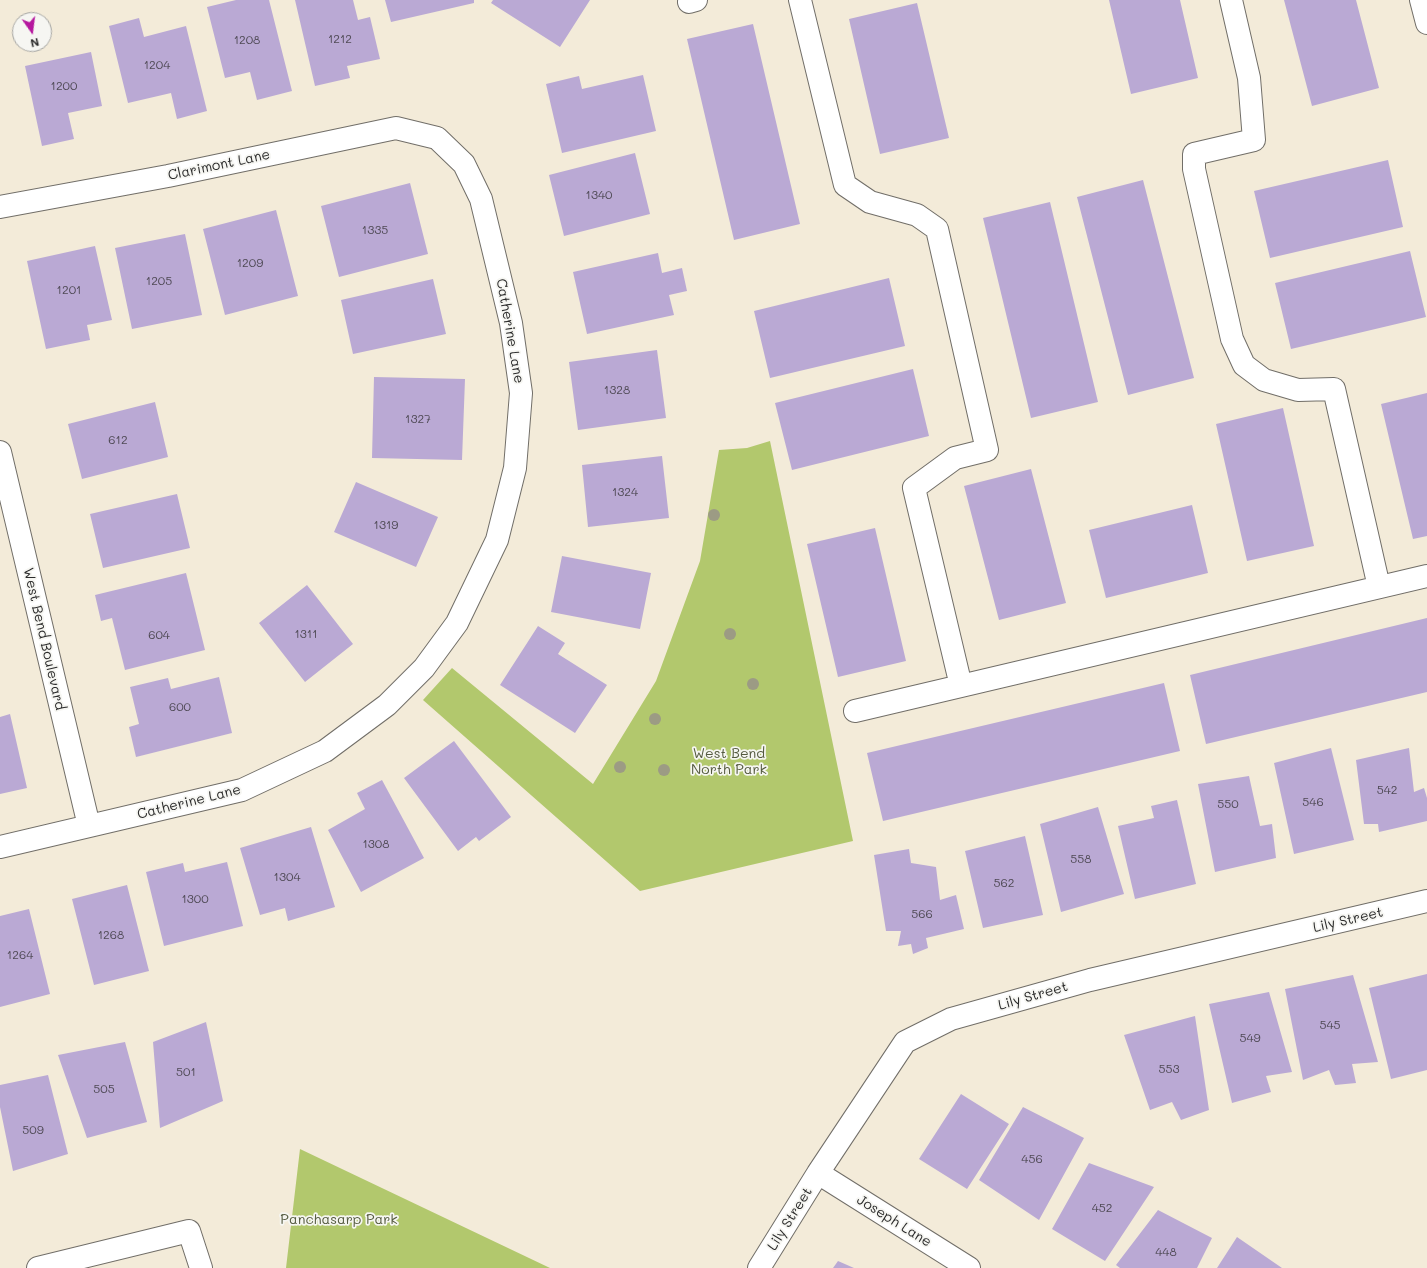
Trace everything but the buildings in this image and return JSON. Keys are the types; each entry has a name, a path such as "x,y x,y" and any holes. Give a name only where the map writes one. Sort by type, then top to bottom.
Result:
{"street":[{"path":"800,0 845,185 870,202 917,214 937,229 939,237 987,450 955,458 914,488 961,686"},
{"path":"1231,0 1249,78 1254,140 1194,154 1194,169 1232,339 1244,365 1264,380 1298,390 1334,389 1379,587"},
{"path":"1421,0 1427,23"},
{"name":"Clarimont Lane","path":"0,206 168,176 396,128 438,138"},
{"name":"Catherine Lane","path":"0,847 242,790 325,751 387,705 424,668 457,623 497,540 515,468 521,393 512,323 481,199 464,164 438,138"},
{"name":"West Bend Boulevard","path":"0,452 89,826"},
{"path":"855,711 1427,576"},
{"name":"Lily Street","path":"759,1268 818,1173 904,1042 951,1019 1090,980 1427,901"},
{"name":"Joseph Lane","path":"818,1173 969,1268"},
{"path":"38,1268 189,1231 201,1268"}],"green space":[{"name":"West Bend North Park","path":"770,441 853,841 640,891 423,700 452,668 593,784 656,681 700,561 719,450 747,448"},
{"name":"Panchasarp Park","path":"300,1149 550,1268 286,1268"}]}
